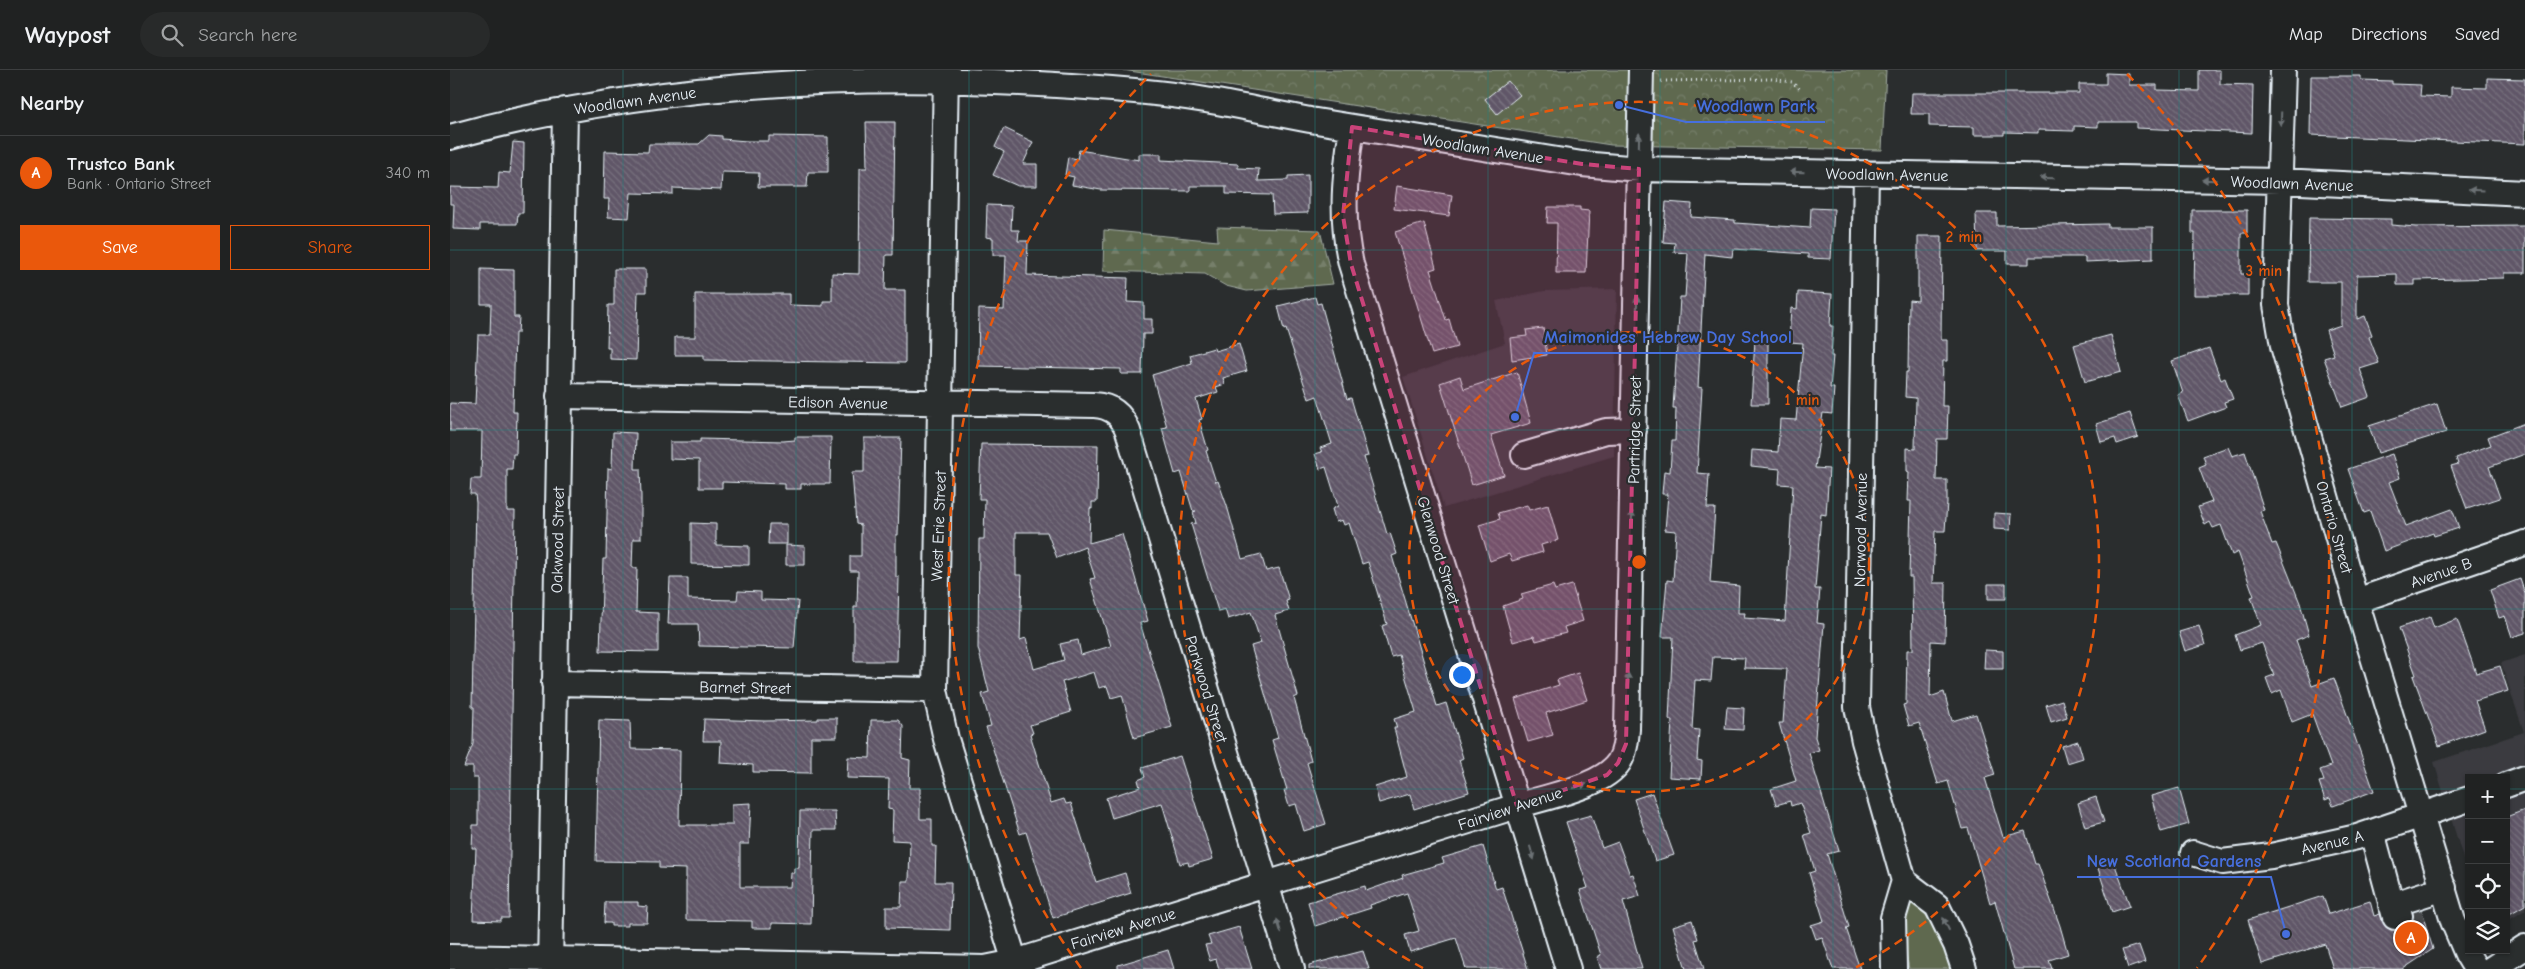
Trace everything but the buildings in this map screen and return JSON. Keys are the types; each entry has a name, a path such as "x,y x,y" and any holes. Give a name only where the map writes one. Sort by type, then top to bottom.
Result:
{"street":[{"name":"Ontario Street","path":"2283,70 2276,305 2283,346 2356,601 2446,894 2464,947 2476,969"},
{"name":"Woodlawn Avenue","path":"450,136 566,110 650,96 722,88 946,74 1148,92 1582,164 1639,169 2039,178 2280,181 2525,193"},
{"name":"West Erie Street","path":"946,74 941,404 934,646 935,690 944,731 1016,965"},
{"name":"Partridge Street","path":"1627,729 1640,76"},
{"name":"Oakwood Street","path":"550,964 559,396 566,110"},
{"name":"Glenwood Street","path":"1352,127 1343,203 1345,236 1351,264 1568,969"},
{"name":"Norwood Avenue","path":"1866,173 1857,707 1864,741 1904,881"},
{"name":"Edison Avenue","path":"559,396 941,404 1094,405 1106,407 1116,412"},
{"name":"Parkwood Street","path":"1116,412 1128,431 1292,969"},
{"path":"1524,456 1606,431 1634,430"},
{"name":"Avenue B","path":"2356,601 2525,543"},
{"name":"Barnet Street","path":"554,683 935,690"},
{"name":"Fairview Avenue","path":"450,957 550,964 978,969 1016,965 1594,781 1607,775 1614,769 1623,754 1627,729"},
{"path":"2510,784 2525,778"},
{"name":"Avenue A","path":"2192,854 2222,862 2271,856 2372,832 2465,800"},
{"path":"2372,832 2404,910 2446,894"},
{"path":"1894,969 1893,918 1904,881 1937,906 1956,945 1964,969"},
{"path":"2491,969 2525,947"}],"path":[{"path":"1640,76 1771,79 1792,82 1801,90"}],"highlighted area":[{"path":"1352,127 1582,164 1639,169 1626,744 1618,763 1607,775 1517,806 1351,264 1343,216"}],"shaded area":[{"path":"1617,289 1614,456 1444,508 1403,377 1505,343 1496,301 1544,291"},
{"path":"2525,655 2525,910 2510,919 2510,774 2465,774 2465,865 2434,762 2524,732 2501,663"}],"green space":[{"path":"1123,70 1886,70 1882,150 1611,145"},
{"path":"1217,227 1320,230 1333,284 1247,291 1226,286 1205,274 1103,271 1104,230 1218,241"},
{"path":"1912,899 1916,900 1936,931 1956,969 1909,969 1902,922 1907,905"}],"tunnel":[{"path":"2400,916 2421,909"}],"place":[{"name":"Woodlawn Park","path":"1619,105"},
{"name":"Maimonides Hebrew Day School","path":"1515,417"},
{"name":"New Scotland Gardens","path":"2286,934"},
{"name":"Trustco Bank","path":"2411,938"}]}
